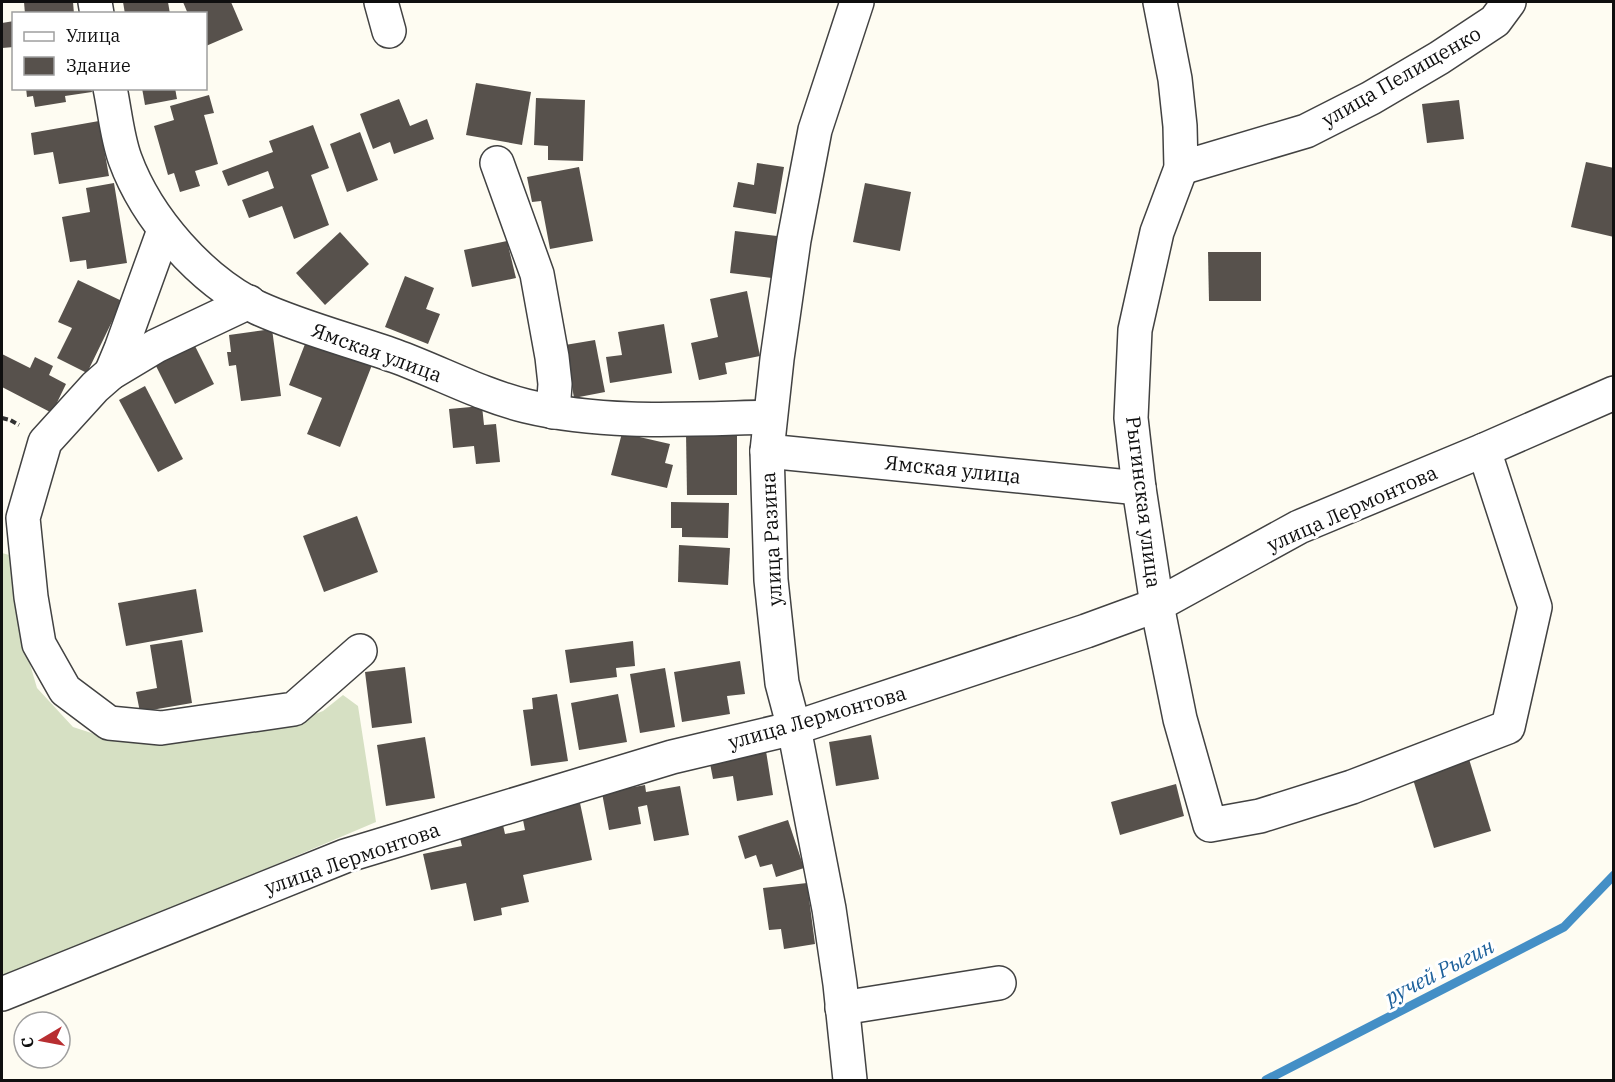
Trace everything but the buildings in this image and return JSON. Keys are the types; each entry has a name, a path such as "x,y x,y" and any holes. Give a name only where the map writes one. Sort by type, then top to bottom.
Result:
{"street":[{"name":"улица Разина","path":"850,1080 829,909 794,728 782,683 771,580 767,451 769,417 794,240 815,130 857,2"},
{"name":"Рыгинская улица","path":"1160,2 1175,79 1180,126 1181,168 1157,232 1135,330 1131,418 1157,605 1180,719 1209,825 1260,816 1352,787 1508,727 1535,607 1484,450"},
{"name":"улица Пелищенко","path":"1181,168 1306,131 1371,98 1439,58 1495,21 1509,2"},
{"name":"Ямская улица","path":"111,90 125,158 148,206 164,230 211,276 249,302 289,320 397,357 489,394 554,412 636,419 769,417"},
{"path":"497,163 537,274 552,357 555,384 554,412"},
{"path":"111,373 164,230"},
{"path":"249,302 156,346 111,373 45,442 23,518 31,597 39,644 65,690 109,723 161,728 294,709 360,651"},
{"name":"улица Лермонтова","path":"2,994 345,856 672,756 794,728 1157,605 1299,527 1614,393"},
{"name":"Ямская улица","path":"767,451 1139,488"},
{"path":"842,1008 999,983"}],"green space":[{"path":"2,553 13,556 19,627 37,688 73,727 116,741 171,742 281,727 323,711 343,695 358,706 376,822 2,981"}],"waterway":[{"name":"ручей Рыгин","path":"1266,1080 1564,927 1614,875"}]}
